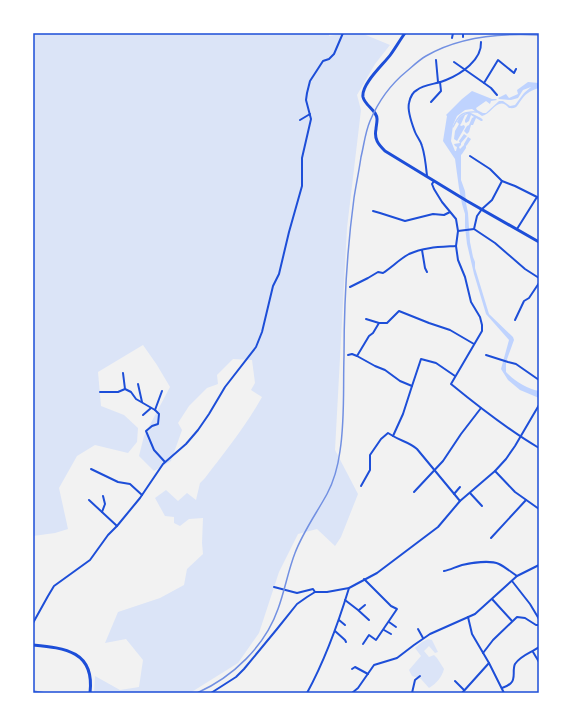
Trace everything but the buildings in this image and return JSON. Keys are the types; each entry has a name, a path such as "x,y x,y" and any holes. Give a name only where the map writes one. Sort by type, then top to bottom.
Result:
{"main road":[{"path":"405,33 392,53 362,92 363,99 378,120 375,134 378,145 467,201 539,242"},
{"path":"33,645 58,648 72,652 83,660 90,672 90,693"}],"street":[{"path":"33,623 54,586 90,560 108,535 142,494 163,464 186,444 198,430 225,387 258,344 273,286 279,274 302,186 302,158 311,119 306,100 310,81 323,61 334,54 343,33"},
{"path":"452,38 453,33"},
{"path":"462,33 463,37"},
{"path":"427,176 422,147 411,119 409,103 417,90 446,80 465,69 477,58 481,47 481,42"},
{"path":"431,102 441,91 436,60"},
{"path":"484,82 498,60 514,73 516,69"},
{"path":"454,62 484,82 496,94"},
{"path":"300,120 310,114"},
{"path":"470,156 490,169 502,181 538,197 517,229"},
{"path":"434,181 432,184 434,189 442,202 456,219 458,231 456,246 458,260 466,281 471,302 480,317 482,325 482,331 451,384 520,437 539,448"},
{"path":"474,229 477,216 492,200 502,181"},
{"path":"373,211 405,221 433,214 444,215 451,212"},
{"path":"458,231 474,229 496,243 525,269 539,278"},
{"path":"350,287 378,272 383,272 410,254 434,247 456,246"},
{"path":"422,250 427,272"},
{"path":"515,320 524,301 529,298 539,283"},
{"path":"366,318 379,323 387,323 400,311 450,330 474,344"},
{"path":"357,356 379,323"},
{"path":"348,355 352,354 357,356 385,370 400,381 412,386"},
{"path":"486,355 516,364 539,380"},
{"path":"393,436 403,414 421,360 436,363 456,376"},
{"path":"122,372 125,389"},
{"path":"138,384 142,402"},
{"path":"100,392 118,392 125,389 160,414 158,424 152,426 146,432 154,450 165,462"},
{"path":"155,410 162,391"},
{"path":"211,693 240,673 297,604 306,597 315,592 326,592 349,588 377,573 438,527 460,501 495,471 506,459 539,405"},
{"path":"143,415 151,408"},
{"path":"414,492 443,461 481,408"},
{"path":"361,486 370,470 370,456 381,439 388,433 411,444 417,449 460,501"},
{"path":"91,469 112,479 130,484 142,494"},
{"path":"495,471 515,492 539,509"},
{"path":"454,494 460,487"},
{"path":"470,493 482,506"},
{"path":"102,512 105,504 103,496"},
{"path":"89,500 117,526"},
{"path":"491,538 526,500"},
{"path":"444,571 469,563 497,563 517,576"},
{"path":"352,693 358,688 374,666 397,658 432,633 475,614 517,576 539,565"},
{"path":"363,644 369,635 376,640 397,609 391,606 364,579"},
{"path":"512,581 539,619"},
{"path":"274,587 297,593 313,589 315,592"},
{"path":"307,693 327,652 349,588"},
{"path":"492,599 512,621"},
{"path":"345,600 359,610 368,620"},
{"path":"359,610 365,605"},
{"path":"468,617 472,634 504,693"},
{"path":"483,653 493,640 517,617 525,618 536,625 539,625"},
{"path":"339,620 345,625"},
{"path":"389,622 396,627"},
{"path":"418,629 424,638"},
{"path":"384,630 391,634"},
{"path":"335,631 346,642"},
{"path":"502,688 511,683 513,680 514,667 516,663 523,656 539,648"},
{"path":"532,652 539,662"},
{"path":"462,693 489,663"},
{"path":"352,669 355,667 368,674"},
{"path":"412,693 415,680 420,676"},
{"path":"456,681 464,690"}],"shaded area":[{"path":"33,33 329,33 329,36 348,33 361,33 390,45 375,64 357,95 361,110 347,228 335,450 358,494 341,537 335,546 317,529 298,534 279,572 259,633 238,663 190,693 94,693 95,676 120,690 139,687 143,660 126,639 105,643 118,612 160,598 184,585 187,569 203,554 203,518 189,519 180,526 174,523 174,517 165,516 155,498 166,490 178,501 187,493 196,500 200,483 235,439 262,397 251,390 255,383 252,360 233,359 217,375 218,384 207,388 189,406 178,423 182,430 171,461 154,471 139,456 144,436 170,387 143,345 98,372 101,406 124,415 138,428 137,442 128,453 95,445 77,456 59,488 68,529 55,533 33,536"},
{"path":"428,639 432,640 438,652 435,653 429,646 424,651 429,657 434,655 444,669 442,675 429,688 421,679 412,676 409,670 421,656 415,648"}],"water":[{"path":"528,82 539,83 539,88 527,93 516,107 509,108 502,103 495,106 486,115 482,116 472,109 465,110 457,116 453,125 451,141 456,151 457,147 454,144 460,143 459,141 464,134 467,136 461,143 459,147 460,149 468,137 471,139 461,155 461,180 465,191 470,242 475,268 489,314 513,337 514,340 506,362 506,372 521,384 539,391 539,398 520,390 508,380 501,369 509,340 486,314 467,244 465,214 459,188 455,159 443,141 446,115 472,91 497,100 491,101 490,104 486,101 476,108 483,113 486,113 499,101 503,101 510,106 515,105 524,93 531,87 523,90 518,98 511,100 498,98 506,94 509,98 518,94 517,90"},
{"path":"469,112 483,120 481,121 476,118 467,134 464,131 474,117 471,115 469,121 466,123 465,120 468,114 465,115 460,125 464,125 465,127 457,141 454,139 455,131 459,124 457,122 462,116"}],"waterway":[{"path":"453,127 457,119 464,113 477,112"}],"railway":[{"path":"197,693 223,678 235,669 256,648 265,635 278,609 298,545 332,484 339,457 343,427 346,277 349,237 361,157 367,130 373,114 381,100 401,76 421,59 439,49 481,37 496,35 539,35"},
{"path":"33,691 45,693"}]}
